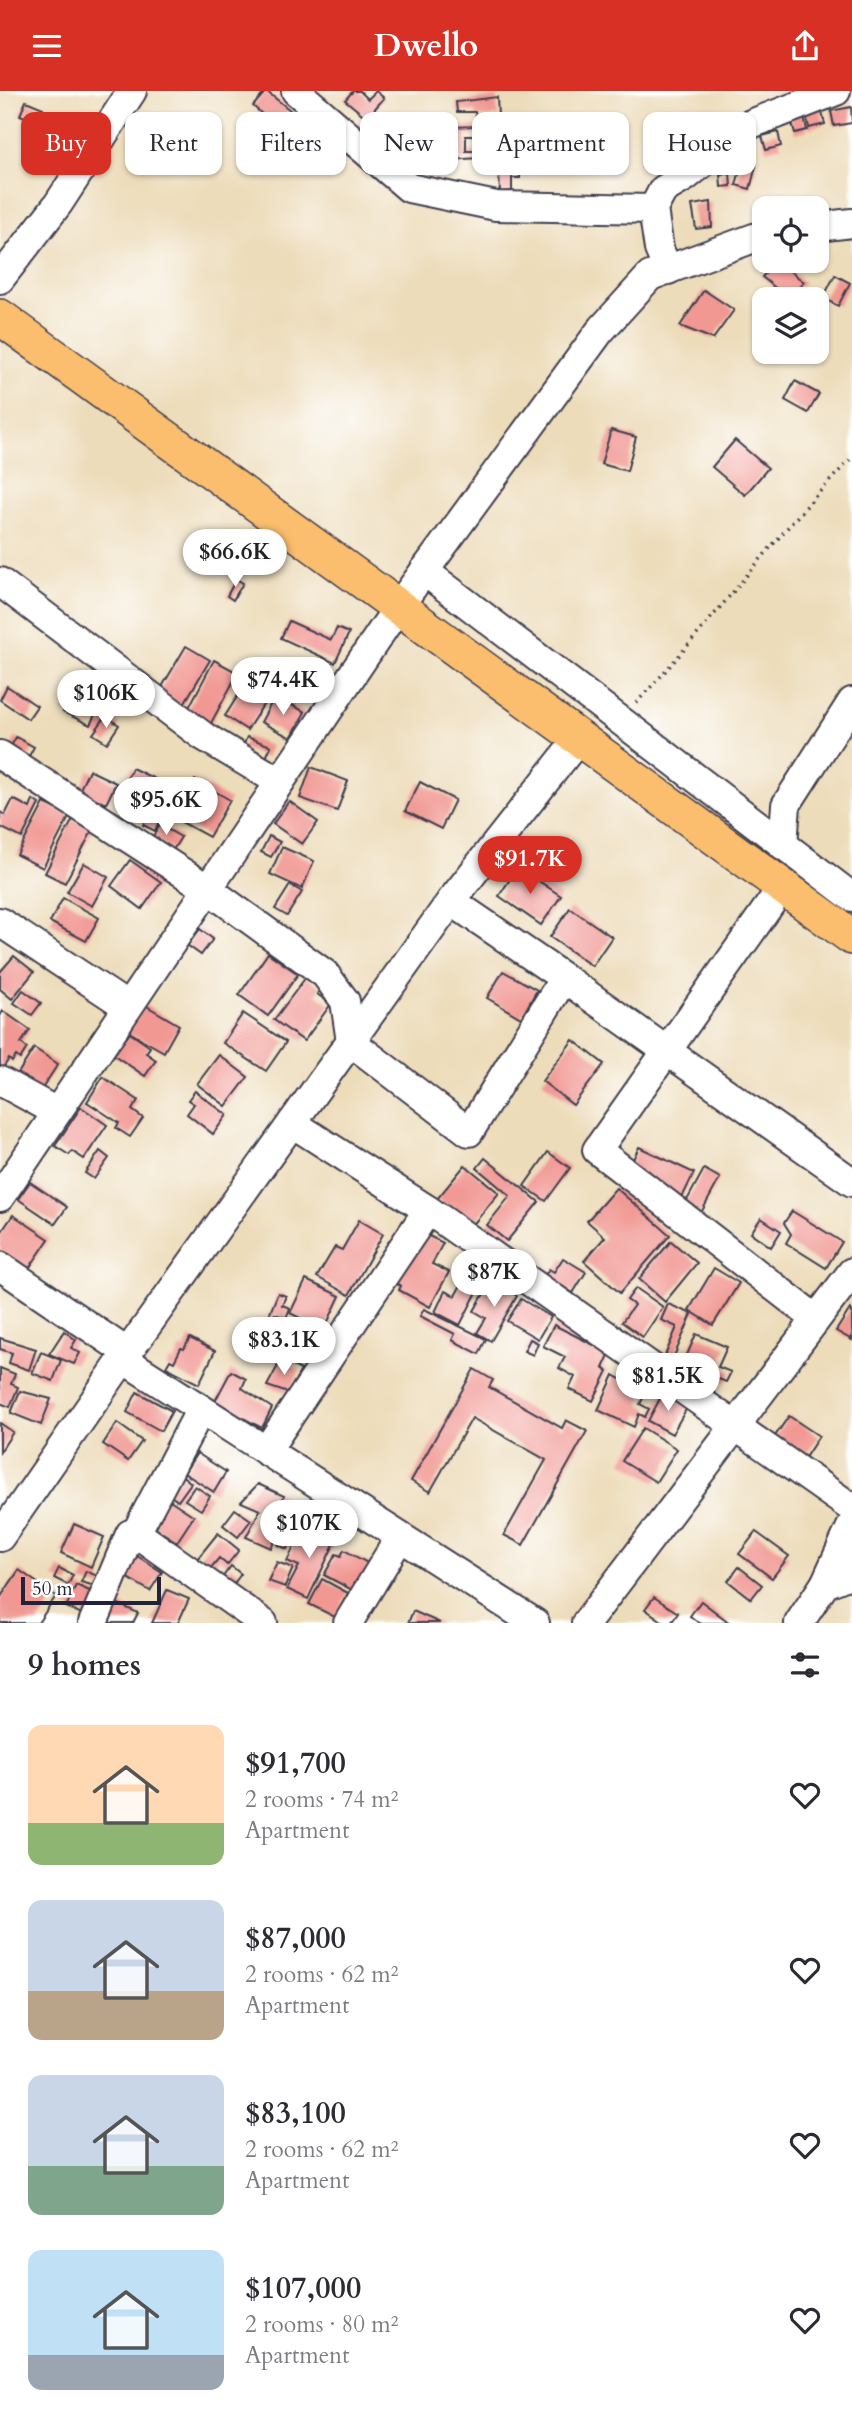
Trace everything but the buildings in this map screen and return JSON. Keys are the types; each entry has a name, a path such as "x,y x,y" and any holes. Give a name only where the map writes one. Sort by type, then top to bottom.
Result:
{"main road":[{"path":"3,324 580,737 852,937"}],"street":[{"path":"0,279 58,204 132,91"},
{"path":"296,91 409,188 496,207 653,209"},
{"path":"668,270 659,249 653,209 663,190 685,177 751,124 836,91"},
{"path":"829,226 852,223"},
{"path":"0,1197 398,607 600,331 650,277 752,239"},
{"path":"424,571 852,897"},
{"path":"0,582 203,736 280,782"},
{"path":"783,845 786,805 852,702"},
{"path":"0,1537 451,901 580,737"},
{"path":"0,755 208,889 325,974 345,1001 351,1042 469,1132 564,978"},
{"path":"783,886 597,1150 816,1319"},
{"path":"451,901 852,1182"},
{"path":"0,922 128,1007"},
{"path":"0,1081 57,1112"},
{"path":"292,1123 428,1210 852,1508"},
{"path":"266,1451 428,1210"},
{"path":"0,1266 201,1409 535,1623"},
{"path":"586,1623 852,1272"},
{"path":"136,1533 201,1409"},
{"path":"799,1623 825,1584 852,1525"},
{"path":"93,1623 130,1534 136,1533 263,1623"},
{"path":"348,1623 400,1537"},
{"path":"825,1584 852,1573"}],"path":[{"path":"620,721 675,661 802,508 852,458"}]}
